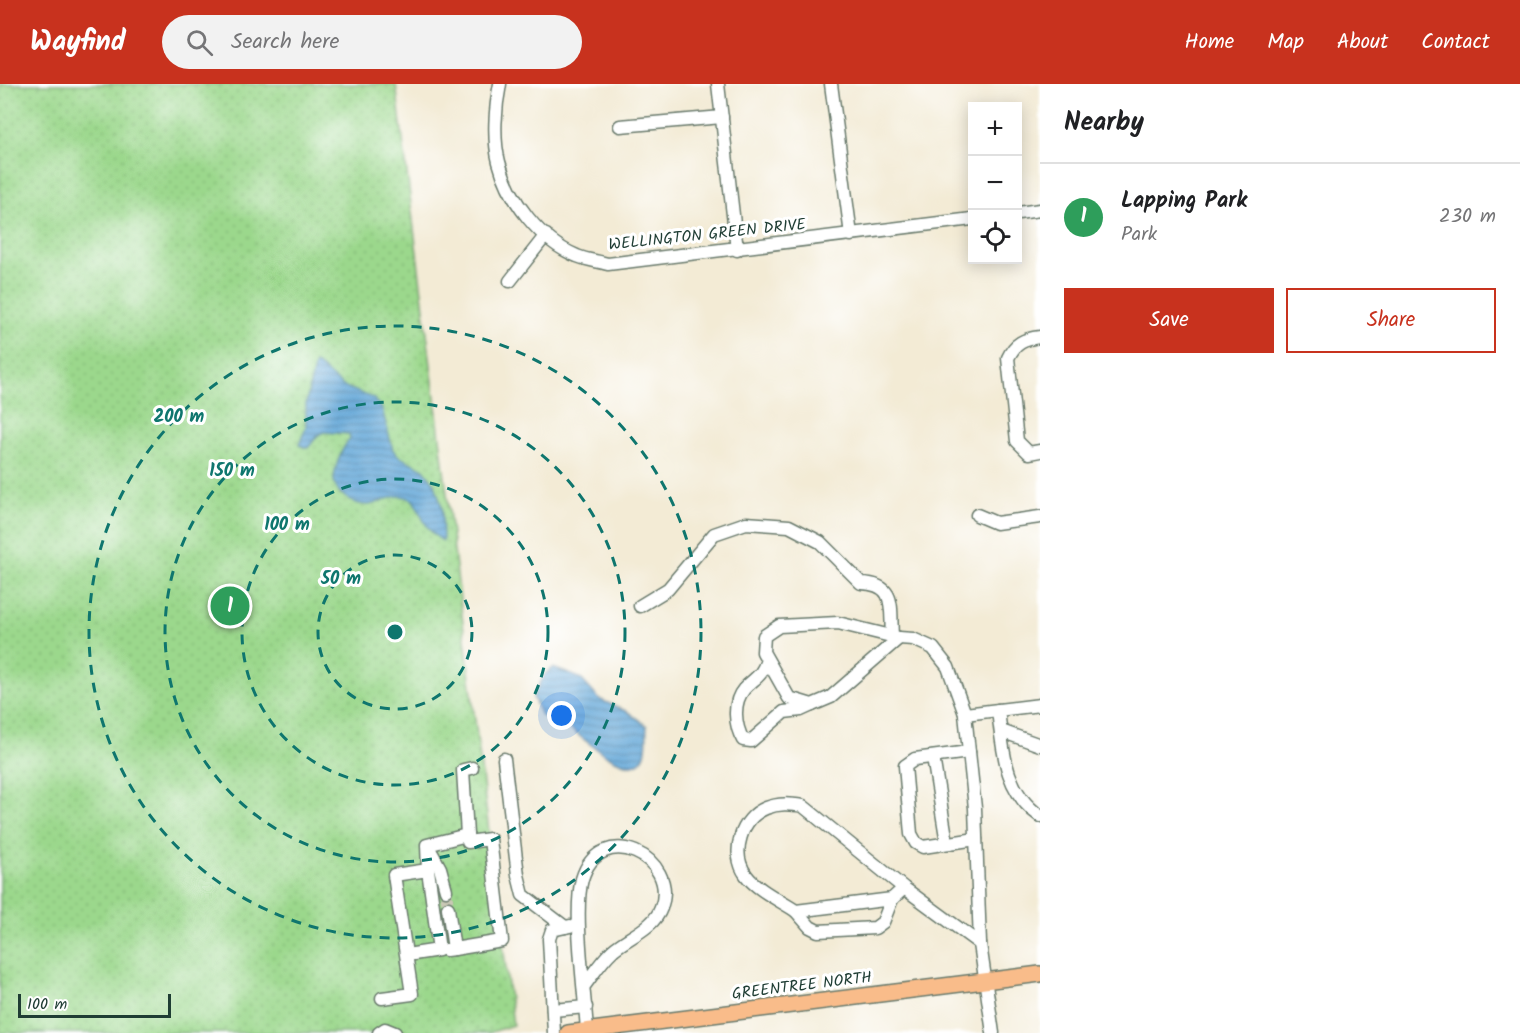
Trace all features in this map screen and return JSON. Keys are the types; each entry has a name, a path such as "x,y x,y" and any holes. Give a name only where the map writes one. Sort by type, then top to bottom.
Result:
{"main road":[{"name":"GREENTREE NORTH","path":"568,1033 1040,974"}],"street":[{"name":"WELLINGTON GREEN DRIVE","path":"500,84 495,106 499,161 517,204 546,235 576,255 608,264 737,250 968,220"},
{"path":"718,84 737,250"},
{"path":"831,84 851,235"},
{"path":"620,126 722,117"},
{"path":"1022,212 1040,210"},
{"path":"510,281 546,235"},
{"path":"1040,337 1026,339 1013,346 1008,358 1017,441 1029,453 1040,451"},
{"path":"977,515 996,523 1040,517"},
{"path":"640,606 668,590 714,534 746,523 789,526 820,542 861,583 874,582 885,589 896,637"},
{"path":"812,705 789,698 763,652 764,636 779,626 838,623 913,639 933,648 948,667 965,714 976,838 980,944 993,1033"},
{"path":"767,660 762,674 744,689 738,701 737,720 743,740 751,741 784,712 801,710 831,697 896,637"},
{"path":"965,714 1040,705"},
{"path":"998,710 1010,782 1028,807 1040,816"},
{"path":"1001,730 1040,745"},
{"path":"969,752 915,759 905,766 911,834 916,843 923,847 976,838"},
{"path":"933,757 947,843"},
{"path":"504,759 518,875 523,895 565,927"},
{"path":"407,954 502,941 490,839 468,842 466,835 463,770 472,768"},
{"path":"904,888 892,899 883,922 875,928 818,931 810,927 796,911 747,876 739,857 740,838 750,817 765,808 783,803 803,806 904,888 980,944"},
{"path":"427,845 466,835"},
{"path":"427,845 428,870 439,950"},
{"path":"427,845 440,868 446,890"},
{"path":"584,986 614,949 648,925 660,911 664,897 663,886 651,861 641,854 619,848 596,856 586,868 582,882 581,926 584,986 587,1031"},
{"path":"382,998 412,994 394,874 428,870"},
{"path":"796,911 892,899"},
{"path":"448,908 454,949"},
{"path":"554,1033 549,939 552,930 581,926"},
{"path":"553,1010 586,1007"},
{"path":"379,1033 385,1029 395,1033"}],"green space":[{"path":"0,84 396,84 513,1025 489,1033 0,1033"}],"water":[{"path":"315,363 343,386 373,398 382,409 393,450 400,457 424,469 435,484 442,508 443,541 428,528 411,499 396,496 368,505 345,497 337,489 334,478 336,468 339,457 350,439 349,434 324,432 318,435 308,448 299,445 306,427 306,403"},
{"path":"553,668 580,678 599,699 628,712 647,726 646,751 638,763 628,764 616,761 589,744 559,720 541,716 533,697 545,674"}],"tunnel":[{"path":"446,890 448,908"}],"place":[{"name":"Lapping Park","path":"230,606"}]}
